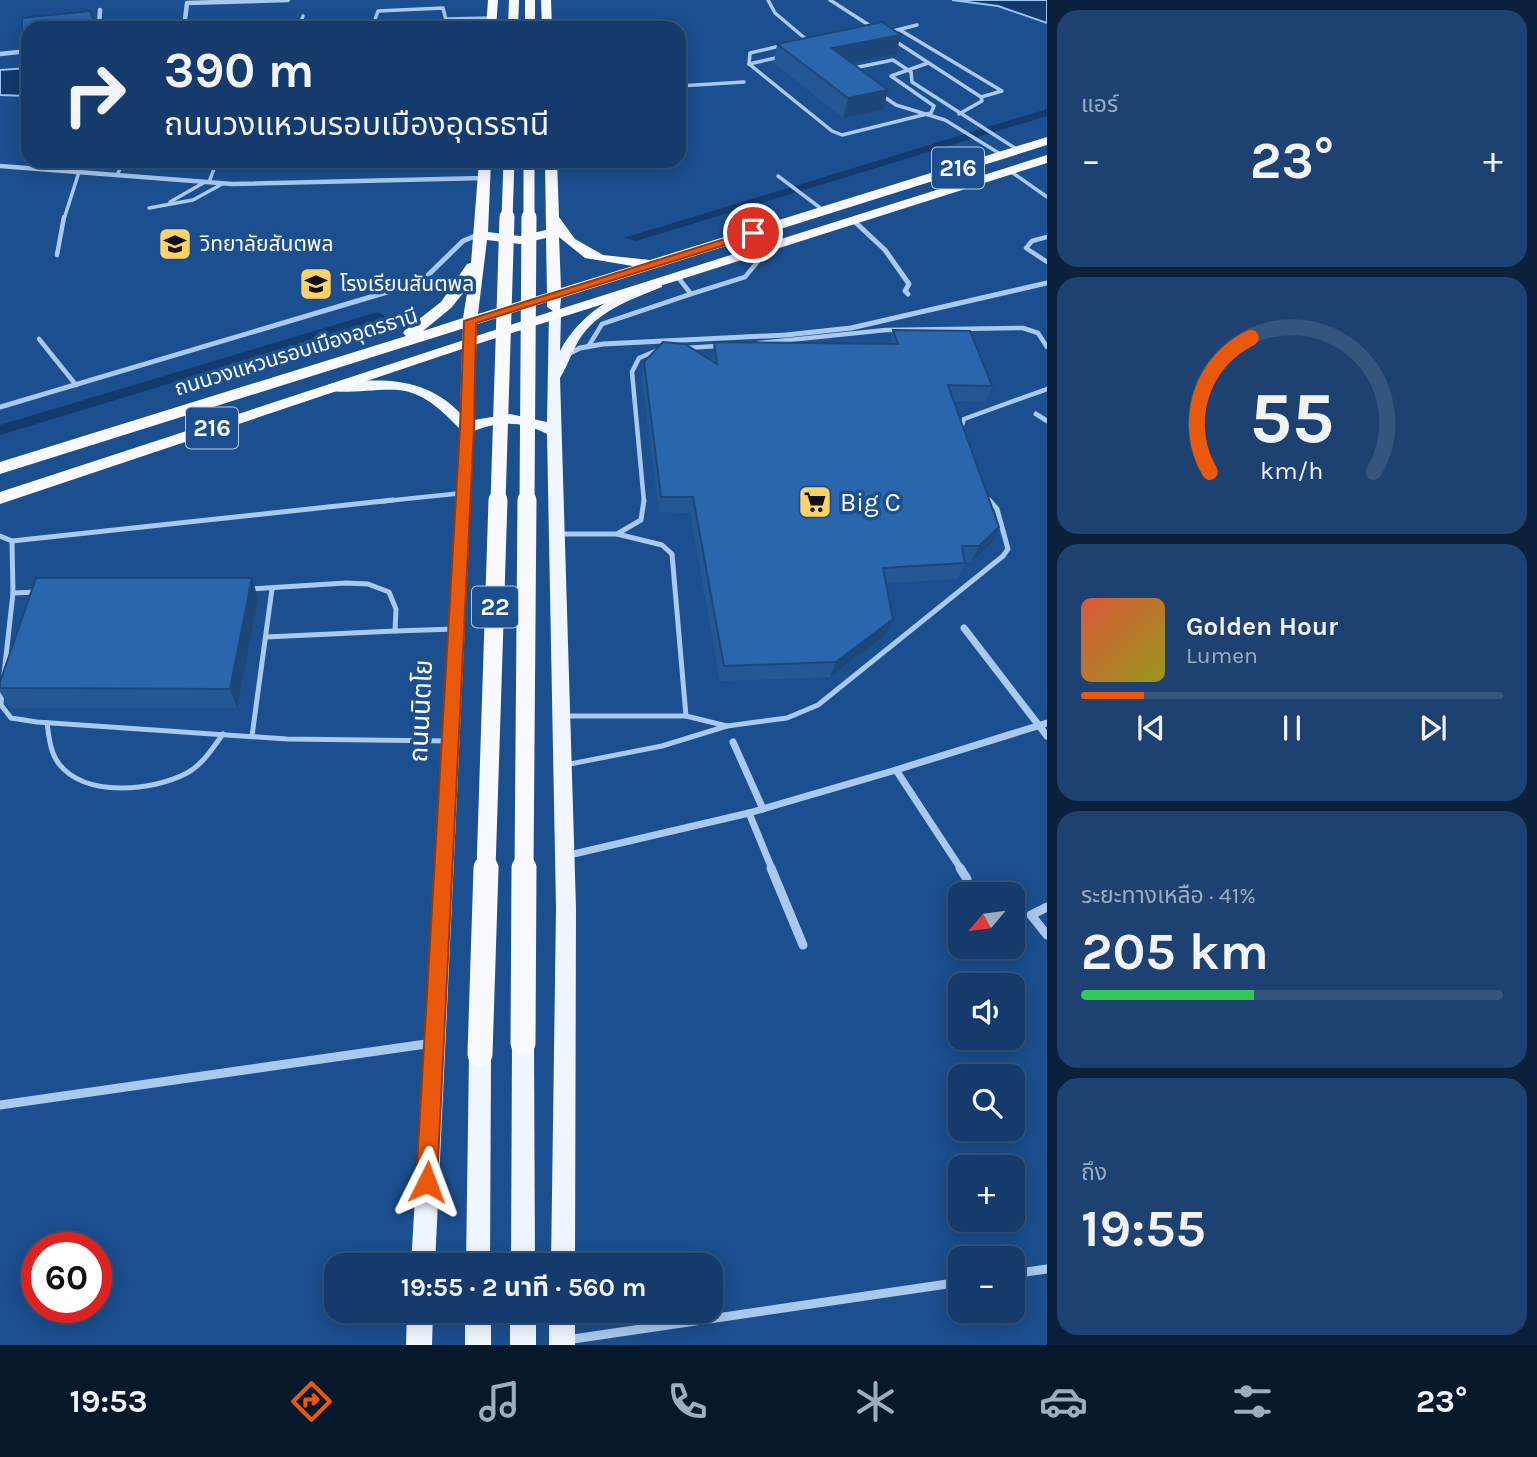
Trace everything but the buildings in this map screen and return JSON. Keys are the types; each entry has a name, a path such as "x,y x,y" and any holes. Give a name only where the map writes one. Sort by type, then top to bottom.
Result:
{"highway":[{"path":"491,21 493,0"},
{"path":"513,21 514,0"},
{"path":"530,0 530,21"},
{"path":"547,0 547,21"},
{"name":"ถนนวงแหวนรอบเมืองอุดรธานี","path":"0,468 1047,141"},
{"name":"ถนนวงแหวนรอบเมืองอุดรธานี","path":"0,498 469,342 1047,159"},
{"name":"ถนนนิตโย","path":"470,321 480,250 485,168"},
{"name":"22","path":"480,1054 509,168"},
{"name":"22","path":"523,1043 529,168"},
{"name":"22","path":"551,168 554,315"},
{"path":"480,234 502,240 530,240 542,235 551,221 569,244 598,258 659,262"},
{"path":"390,346 441,312 463,288 480,250"}],"main road":[{"path":"553,379 577,334 596,314 674,277"},
{"name":"22","path":"554,315 554,534 565,856 567,1055 563,1253"},
{"name":"ถนนนิตโย","path":"424,1253 467,428 470,321"},
{"path":"330,388 378,383 410,386 444,402 467,428 488,419 512,417 536,421 553,431"},
{"name":"22","path":"523,1043 523,1253"},
{"name":"22","path":"478,1253 480,1054"},
{"path":"419,1345 420,1323"},
{"path":"478,1323 478,1345"},
{"path":"523,1323 523,1345"},
{"path":"562,1323 562,1343"}],"street":[{"path":"185,21 187,3 288,0"},
{"path":"99,21 100,10"},
{"path":"0,54 21,52"},
{"path":"0,166 21,168"},
{"path":"26,168 224,183 484,178"},
{"path":"854,220 880,240 909,284 905,291 908,294"},
{"path":"0,407 421,282 463,242 480,234"},
{"path":"566,355 588,347 786,335 851,328 1047,283"},
{"path":"1036,414 1047,421"},
{"path":"964,628 1043,724 1047,736"},
{"path":"565,856 749,813 896,771 1043,724"},
{"path":"733,742 763,809"},
{"path":"896,771 967,879"},
{"path":"749,813 803,945"},
{"path":"1047,907 1031,915 1047,935"},
{"path":"0,1105 433,1042"},
{"path":"1025,1272 1047,1269"},
{"path":"562,1343 948,1284"}],"lane":[{"path":"768,0 769,6 783,21 815,43"},
{"path":"830,0 875,29"},
{"path":"374,21 378,11 443,8 447,19 469,21"},
{"path":"301,21 303,16"},
{"path":"856,27 868,24"},
{"path":"900,29 1002,91 981,97 882,33 917,25"},
{"path":"749,64 750,53 756,50 809,40"},
{"path":"749,64 785,56"},
{"path":"853,76 849,70 853,68 894,60 911,72 912,82 1018,150"},
{"path":"749,64 832,131 842,135 927,114 935,109 892,80 894,73 928,62"},
{"path":"686,86 744,82"},
{"path":"875,90 897,105 927,114 958,128 1002,155"},
{"path":"959,114 982,101 981,97"},
{"path":"117,175 120,168"},
{"path":"168,204 207,182 214,168"},
{"path":"1010,171 1047,197"},
{"path":"57,255 67,204 79,172"},
{"path":"778,176 823,211"},
{"path":"149,208 193,200 224,183"},
{"path":"1047,237 1032,241 1026,248 1047,262"},
{"path":"588,347 602,324 745,277 770,247"},
{"path":"674,277 691,294"},
{"path":"675,349 837,337 886,330 1023,328 1038,333 1047,347"},
{"path":"39,339 76,385"},
{"path":"617,534 640,520 644,514 645,496 632,372 639,358 645,353 662,349"},
{"path":"963,438 960,426 964,419 1047,389"},
{"path":"562,766 662,746 727,726 787,718 818,705 1003,556 1008,549 997,509 980,491"},
{"path":"0,536 12,541 463,493"},
{"path":"554,534 617,534 662,545 672,554 686,716"},
{"path":"12,541 13,593 1,705 11,718 47,723 252,736 449,741"},
{"path":"245,589 368,584 389,592 396,608 395,631"},
{"path":"252,736 272,589"},
{"path":"13,593 40,592"},
{"path":"265,637 455,629"},
{"path":"561,716 686,716 727,726"},
{"path":"47,723 52,752 64,768 91,785 111,788 153,784 184,774 200,764 223,734"}],"water":[{"path":"952,0 1047,0 1047,23 998,6"},
{"path":"21,68 21,96 0,95 0,70"}],"waterway":[{"path":"631,238 1047,112"},
{"path":"0,430 378,316"}],"place":[{"name":"วิทยาลัยสันตพล","path":"175,244"},
{"name":"โรงเรียนสันตพล","path":"316,284"},
{"name":"Big C","path":"815,502"}],"route":[{"path":"427,1182 467,428 470,321 753,233"}]}
